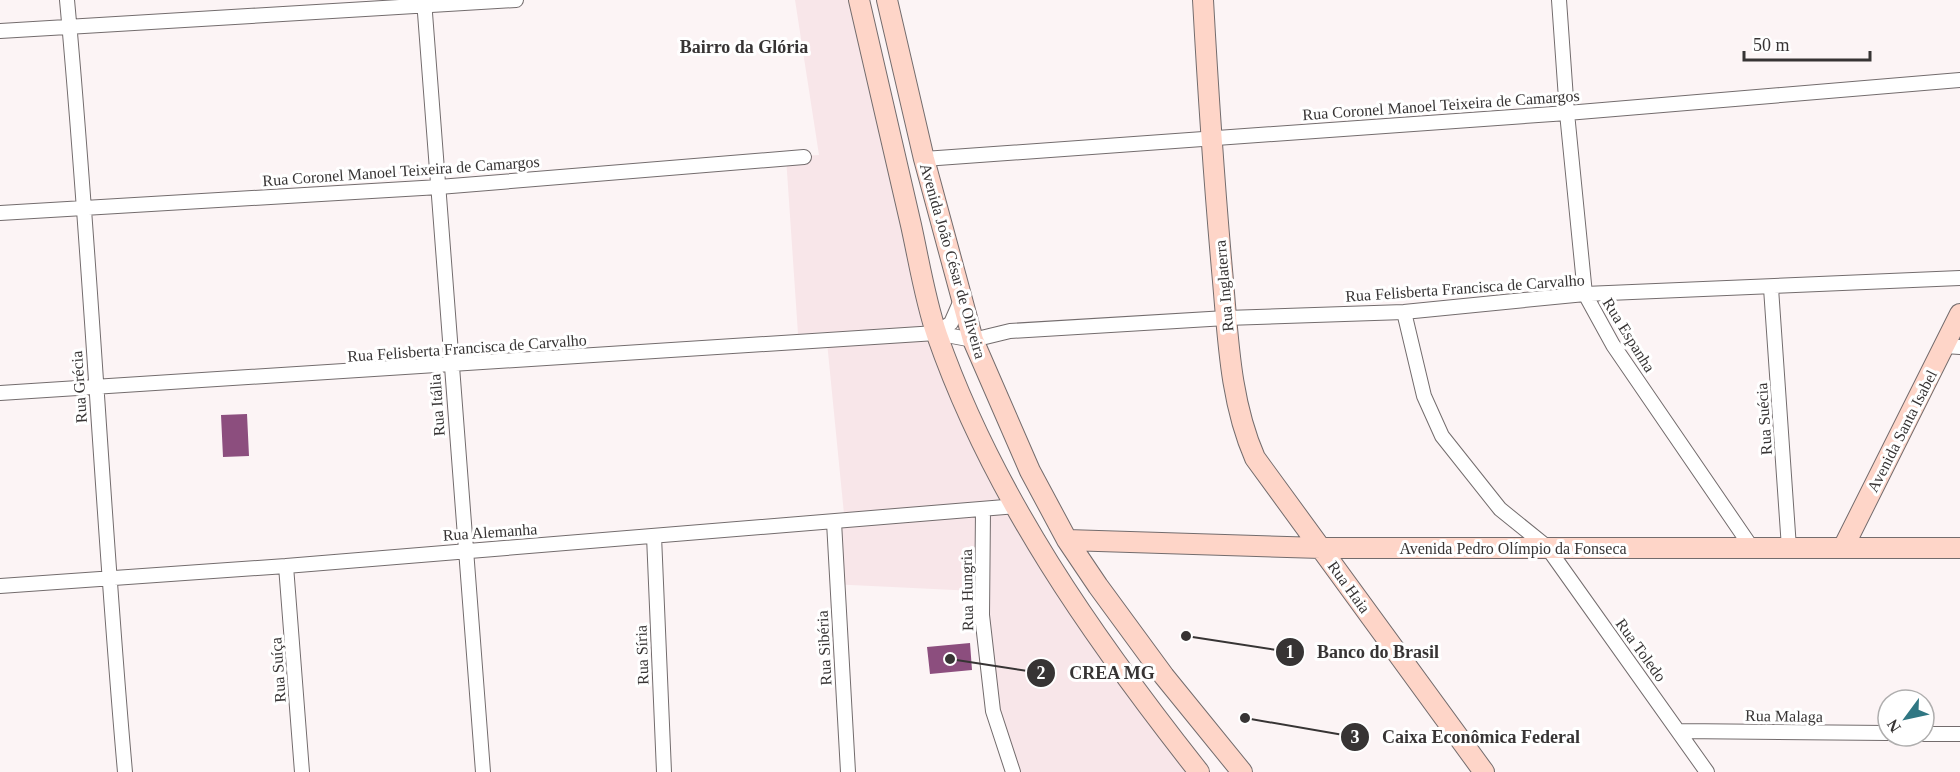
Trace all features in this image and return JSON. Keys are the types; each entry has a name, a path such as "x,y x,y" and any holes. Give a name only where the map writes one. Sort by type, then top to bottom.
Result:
{"street":[{"name":"Rua Grécia","path":"67,0 85,206 108,578 125,772"},
{"path":"0,31 424,3 516,0"},
{"name":"Avenida João César de Oliveira","path":"859,0 936,333 967,415 1072,600 1136,693 1199,772"},
{"name":"Avenida João César de Oliveira","path":"887,0 924,159 973,340 1030,471 1067,540 1164,676 1242,772"},
{"name":"Rua Inglaterra","path":"1203,0 1210,139 1226,318 1236,401 1242,429 1256,458 1321,548"},
{"name":"Rua Espanha","path":"1559,0 1567,113 1585,294 1613,345 1752,548"},
{"name":"Rua Itália","path":"424,3 483,772"},
{"name":"Rua Coronel Manoel Teixeira de Camargos","path":"924,159 1567,113 1960,80"},
{"name":"Rua Coronel Manoel Teixeira de Camargos","path":"0,213 85,206 439,187 804,157"},
{"name":"Rua Felisberta Francisca de Carvalho","path":"0,393 96,385 451,366 936,333 973,340 1010,332 1226,318 1404,312 1585,294 1771,288 1960,278"},
{"name":"Rua Suécia","path":"1771,288 1789,548"},
{"path":"936,333 951,323 962,298"},
{"name":"Rua Toledo","path":"1404,312 1424,396 1442,436 1500,509 1547,548 1707,772"},
{"name":"Avenida Santa Isabel","path":"1844,548 1953,346 1960,314"},
{"path":"983,510 1017,506"},
{"name":"Rua Alemanha","path":"0,586 286,566 983,510"},
{"name":"Rua Hungria","path":"983,510 982,615 993,711 1013,772"},
{"name":"Rua Sibéria","path":"834,522 848,772"},
{"name":"Rua Síria","path":"654,536 664,772"},
{"name":"Avenida Pedro Olímpio da Fonseca","path":"1067,540 1321,548 1960,548"},
{"name":"Rua Haia","path":"1321,548 1484,772"},
{"name":"Rua Suíça","path":"286,566 302,772"},
{"name":"Rua Malaga","path":"1679,731 1876,733"},
{"path":"1936,734 1960,734"}],"shaded area":[{"path":"795,0 852,0 960,415 1195,772 1005,772 986,711 975,614 975,591 830,584 826,515 844,514 826,332 798,334 786,157 819,155"}],"building":[{"path":"247,414 249,456 223,457 221,415"},
{"path":"970,643 972,670 930,674 927,647"}],"place":[{"name":"Banco do Brasil","path":"1186,636"},
{"name":"CREA MG","path":"950,659"},
{"name":"Caixa Econômica Federal","path":"1245,718"}],"district":[{"name":"Bairro da Glória","path":"744,47"}]}
